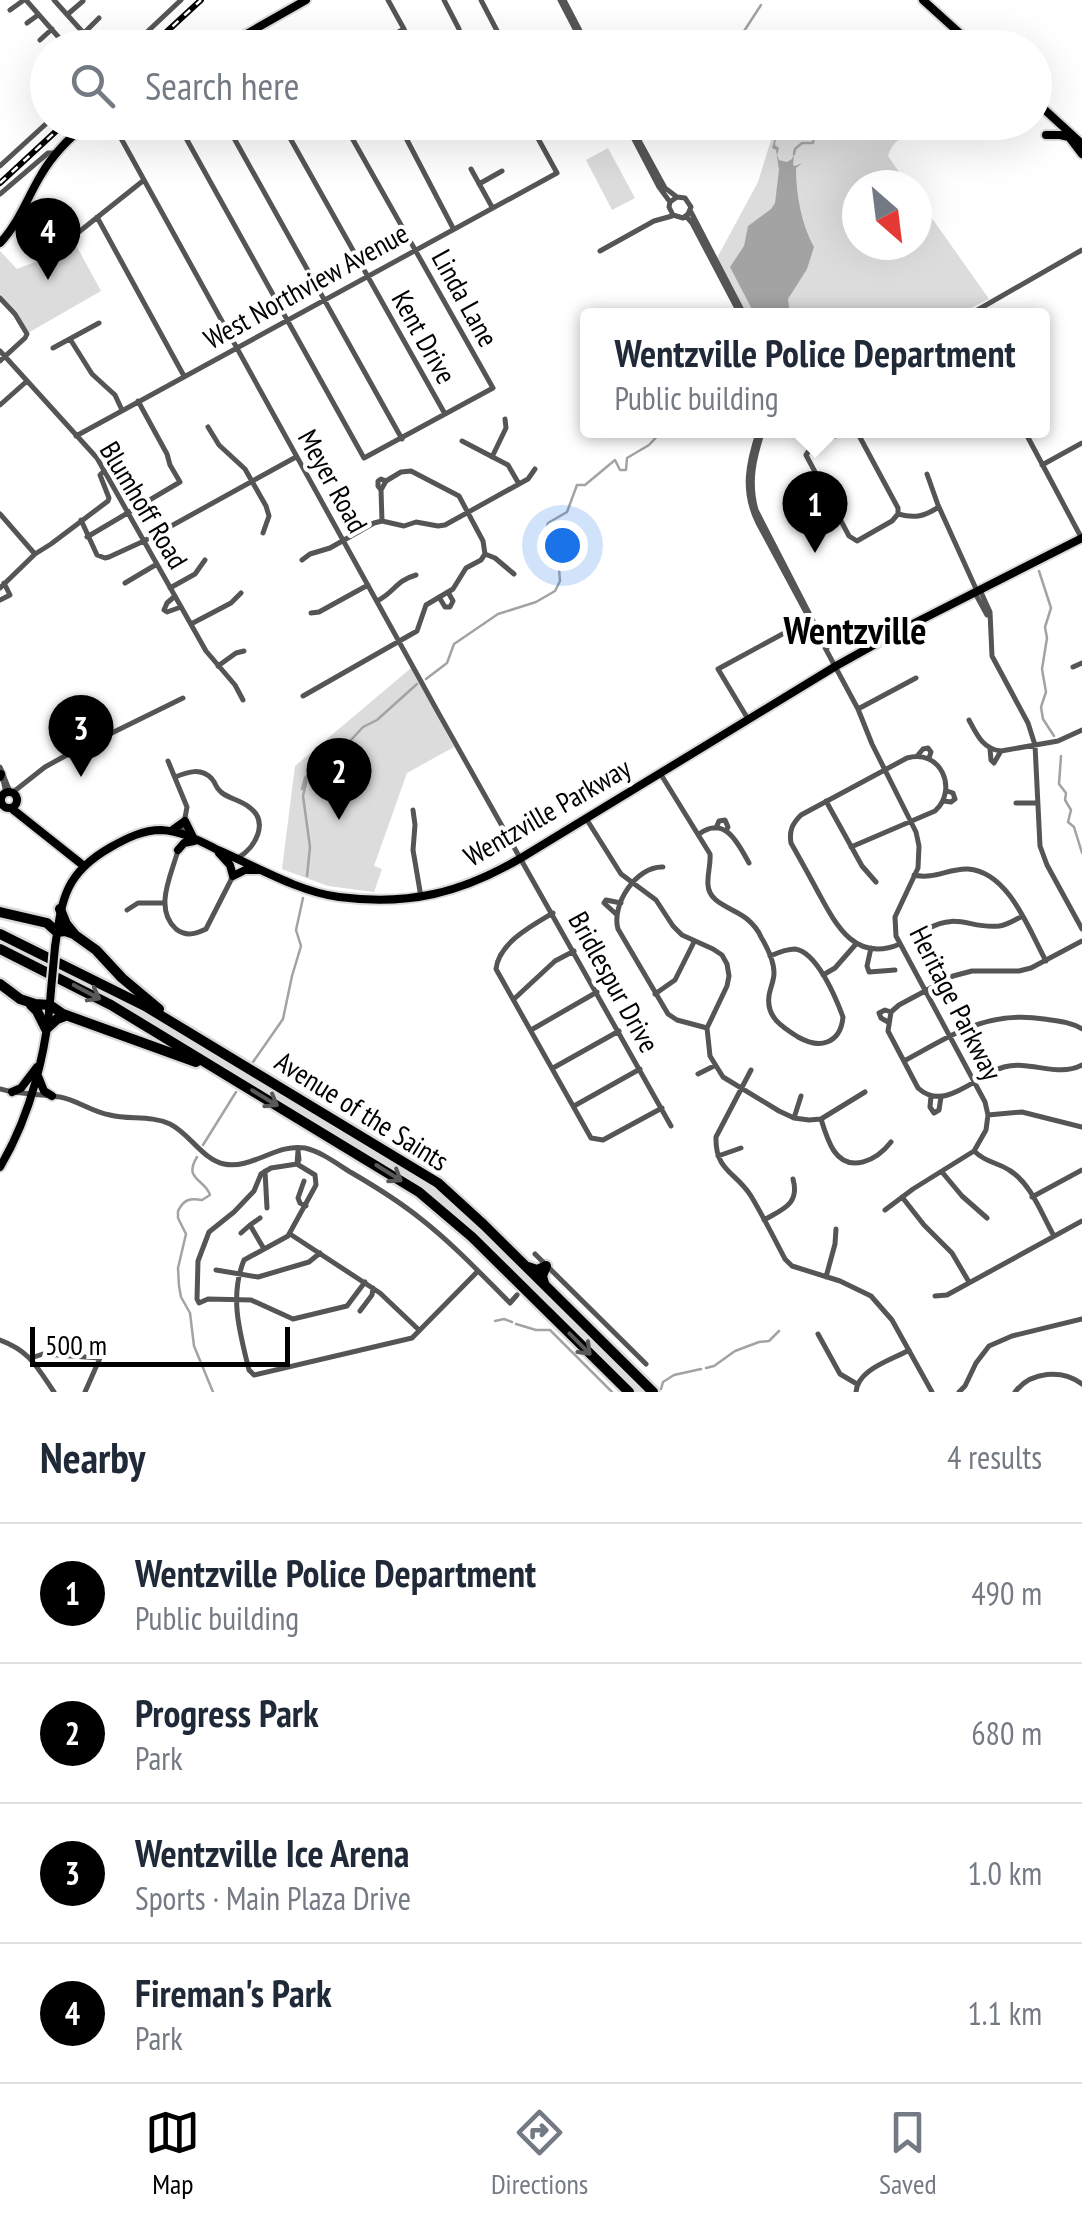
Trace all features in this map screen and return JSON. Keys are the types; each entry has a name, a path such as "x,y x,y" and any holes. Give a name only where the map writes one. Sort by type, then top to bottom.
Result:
{"highway":[{"path":"38,921 62,904"},
{"path":"62,904 66,924 75,935"},
{"path":"0,912 75,935 178,1026"},
{"name":"Avenue of the Saints","path":"0,934 129,997 422,1172 457,1199 653,1392"},
{"name":"Avenue of the Saints","path":"0,949 94,996 418,1192 463,1228 628,1392"},
{"path":"0,984 28,1002 46,1029 66,1015"},
{"path":"28,1002 50,1005 66,1015 225,1074"},
{"path":"527,1267 537,1270 546,1266"},
{"path":"545,1285 542,1276 546,1266"},
{"path":"513,1278 517,1295 532,1297"}],"main road":[{"path":"253,30 306,0"},
{"path":"923,0 956,30"},
{"path":"1052,119 1082,154"},
{"path":"1052,135 1073,134 1082,144"},
{"path":"0,242 12,230 40,176 70,140"},
{"name":"Wentzville Parkway","path":"0,1167 17,1134 38,1068 68,886 84,866 129,837 157,830 182,834 291,882 336,897 387,900 472,884 836,666 1082,539"},
{"path":"8,796 48,837 84,866"},
{"path":"170,831 185,821 196,839 178,850"},
{"path":"215,848 229,864 232,876 245,870 265,870"},
{"path":"12,1092 21,1088 38,1068"},
{"path":"38,1068 42,1087 52,1096"}],"street":[{"path":"10,10 25,0 52,29"},
{"path":"54,0 81,30"},
{"path":"149,30 181,0"},
{"path":"388,0 404,29"},
{"path":"444,0 458,30"},
{"path":"481,0 497,30"},
{"path":"562,0 578,30"},
{"path":"68,14 83,1"},
{"path":"27,24 38,15"},
{"path":"87,30 99,18"},
{"path":"0,166 30,138"},
{"name":"Meyer Road","path":"122,140 521,858"},
{"path":"187,140 364,458 445,414"},
{"path":"234,140 402,439"},
{"name":"Kent Drive","path":"291,140 445,414"},
{"name":"Linda Lane","path":"353,140 493,388 445,414"},
{"path":"407,140 453,228"},
{"name":"West Northview Avenue","path":"76,436 557,173 539,140"},
{"path":"636,140 675,216"},
{"path":"637,140 664,188 688,200 739,308"},
{"path":"0,194 48,153 56,153"},
{"path":"471,169 492,208"},
{"path":"479,184 502,171"},
{"path":"66,243 144,180"},
{"path":"654,221 677,196"},
{"path":"600,251 654,221 686,216 690,209"},
{"path":"686,216 739,308"},
{"path":"97,217 184,376"},
{"path":"980,308 1082,250"},
{"path":"0,298 27,334 2,356"},
{"path":"53,348 98,323"},
{"path":"70,338 92,374 114,395 122,410"},
{"name":"Blumhoff Road","path":"2,356 97,458 102,473 206,651 236,684 243,700"},
{"path":"0,405 26,381"},
{"path":"87,537 180,482 138,401"},
{"path":"492,457 506,428 505,419"},
{"path":"208,427 218,446 253,481 269,516 263,534"},
{"name":"Heritage Parkway","path":"759,438 752,468 752,497 760,520 912,820 919,846 918,868 894,917 894,926 988,1114 986,1130 974,1151"},
{"path":"831,438 806,455 849,536 857,540 898,514 860,438"},
{"path":"1028,438 1082,539"},
{"path":"462,441 508,465 519,484"},
{"path":"1042,465 1082,443"},
{"path":"81,520 97,555 105,558 144,541 296,457"},
{"path":"302,560 382,521 396,526 416,522 445,525 519,484 534,469"},
{"path":"304,696 417,630 426,604 448,592 466,568 485,554 483,541 455,492 411,471 386,481 382,490 382,521"},
{"path":"0,600 10,595 2,586 35,554 108,501 102,473"},
{"path":"927,474 977,592 988,607 992,656 1028,723 1035,745 1038,840 1082,929"},
{"path":"898,514 912,518 939,507"},
{"path":"0,514 35,554"},
{"path":"485,554 514,574"},
{"path":"170,588 194,574 205,560"},
{"path":"125,582 157,564"},
{"path":"377,602 403,579 416,575"},
{"path":"311,613 368,585"},
{"path":"439,597 445,607 450,607 453,601 448,592"},
{"path":"192,624 231,603 241,593"},
{"name":"Blumhoff Road","path":"175,596 164,610 182,607"},
{"path":"748,719 718,669 811,618"},
{"path":"218,666 244,651"},
{"path":"1073,667 1082,663"},
{"path":"858,709 916,678"},
{"path":"0,771 8,796 65,756 183,698"},
{"path":"969,720 981,741 990,749 1001,751 1064,739 1082,730"},
{"path":"990,749 994,763 1001,751"},
{"path":"852,847 935,811 947,791 937,765 918,755 907,758 799,816 791,829 792,843 846,936 871,948 900,944"},
{"path":"168,761 186,801 185,821 164,903 168,920 184,934 197,934 206,928 232,876"},
{"path":"175,777 191,771 203,773 220,791 251,808 260,829 251,850 253,865"},
{"path":"660,773 710,854 711,895 754,925 763,940 774,974 768,999 770,1012 784,1028 814,1044 831,1040 842,1025 840,1008 812,958 788,950 770,956"},
{"path":"826,801 862,866 876,882"},
{"path":"1016,803 1037,803"},
{"path":"413,810 413,850 421,896"},
{"path":"585,817 621,874 656,900 673,926 694,942 713,948 728,964 730,976 707,1028 714,1066 722,1077 794,1118 809,1120 820,1119 865,1092"},
{"path":"699,834 708,828 726,831 749,863"},
{"path":"238,858 251,850"},
{"name":"Bridlespur Drive","path":"521,858 671,1126"},
{"path":"663,867 653,867 632,884 616,914 618,930 668,1014 707,1028"},
{"path":"914,875 930,878 967,869 988,874 1005,888 1046,961"},
{"path":"616,914 604,904 606,900 621,903"},
{"path":"128,910 138,903 164,903"},
{"path":"552,914 527,928 498,956 496,969 513,999 592,1138 603,1140 662,1108"},
{"path":"927,929 957,920 1001,926 1021,916"},
{"path":"1082,941 1046,961 1019,970 962,973 891,1012 888,1022 891,1038 918,1088 931,1096 941,1097 1000,1068 1034,1066 1066,1070 1082,1065"},
{"path":"655,994 675,980 694,942"},
{"path":"822,976 835,968 857,943"},
{"path":"871,948 866,969 869,972 895,970"},
{"path":"513,999 555,962 574,951"},
{"path":"531,1030 597,992"},
{"path":"904,1061 980,1022 1014,1016 1073,1024 1082,1029"},
{"path":"553,1068 618,1030"},
{"path":"698,1074 714,1066"},
{"path":"574,1106 640,1069"},
{"path":"751,1070 716,1136 718,1156 728,1173 748,1191 792,1266 856,1287 883,1308 932,1392"},
{"path":"0,1089 70,1100 109,1115 169,1123 208,1156 226,1165 288,1148 318,1153 406,1208 510,1302 517,1295"},
{"path":"794,1118 801,1096"},
{"path":"931,1096 934,1113 939,1110 941,1097"},
{"path":"988,1114 1022,1112 1082,1127"},
{"path":"820,1119 836,1155 850,1163 866,1162 891,1142"},
{"path":"718,1156 742,1148"},
{"path":"297,1164 299,1149"},
{"path":"885,1210 974,1151 1017,1176 1054,1236"},
{"path":"365,1282 347,1306 294,1319 251,1300 236,1300 208,1299 199,1302 196,1296 198,1262 209,1232 234,1212 266,1170 297,1164 317,1178 306,1206 290,1234 244,1260 240,1274 236,1300 238,1323 249,1370 256,1376 405,1340 478,1272"},
{"path":"266,1170 268,1208"},
{"path":"1032,1197 1082,1170"},
{"path":"942,1172 988,1218"},
{"path":"764,1220 793,1199 793,1179"},
{"path":"304,1181 298,1198 306,1206"},
{"path":"902,1196 952,1253 970,1282"},
{"path":"241,1233 260,1218"},
{"path":"936,1296 947,1295 1082,1221"},
{"path":"250,1225 264,1249"},
{"path":"826,1277 836,1229"},
{"path":"290,1234 365,1282 420,1330"},
{"path":"216,1270 258,1277 310,1262 320,1253"},
{"path":"535,1254 646,1364"},
{"path":"360,1310 373,1288"},
{"path":"959,1392 989,1346 1012,1336 1082,1319"},
{"path":"818,1334 840,1374 857,1384"},
{"path":"0,1340 17,1346 31,1358 54,1392"},
{"path":"856,1392 868,1370 909,1350"},
{"path":"31,1358 43,1354 100,1358 85,1392"},
{"path":"1015,1392 1023,1383 1051,1374 1072,1376 1082,1384"}],"shaded area":[{"path":"771,140 899,140 888,156 898,170 842,170 842,260 932,260 932,218 989,299 971,308 743,308 717,258 758,182"},
{"path":"776,140 779,160 787,162 794,154 793,165 802,163 796,168 798,198 814,247 807,269 788,299 789,308 751,308 730,267 744,246 748,226 775,203 779,170 776,150 772,148"},
{"path":"608,148 635,198 612,210 586,160"},
{"path":"70,234 101,291 28,333 17,312 0,294 0,251 17,269 35,262"},
{"path":"411,668 454,747 407,773 374,866 382,869 374,892 328,886 282,869 295,766"},
{"path":"0,936 137,1006 437,1188 650,1392 632,1392 432,1199 0,944"}],"waterway":[{"path":"745,30 761,5"},
{"path":"794,154 802,143 813,140"},
{"path":"426,679 447,663 454,644 498,614 536,602 555,591 560,581 559,568 543,541 548,523 567,512 577,485 585,485 615,460 620,470 626,470 627,458 656,438"},
{"path":"1039,571 1051,608 1045,627 1042,669 1046,692 1041,707 1043,719 1054,736"},
{"path":"307,876 310,847 303,796 309,771 323,764 336,748 377,720 417,684"},
{"path":"1061,756 1059,784 1066,793 1071,810 1068,822 1074,827 1082,853"},
{"path":"302,789 308,774"},
{"path":"253,1062 283,1019 301,946 296,930 303,898"},
{"path":"203,1145 236,1092"},
{"path":"197,1157 192,1170 210,1195 202,1200 188,1200 178,1211 186,1234 178,1268 179,1286 190,1313 194,1346 213,1392"},
{"path":"495,1321 512,1322"},
{"path":"516,1324 550,1330 612,1392"},
{"path":"706,1368 735,1351 769,1341 779,1331"},
{"path":"661,1389 663,1382 674,1375 701,1369"}],"railway":[{"path":"168,30 201,0"},
{"path":"0,183 47,140"}],"place":[{"name":"Fireman's Park","path":"48,280"},
{"name":"Wentzville Police Department","path":"815,553"},
{"name":"Wentzville Ice Arena","path":"81,777"},
{"name":"Progress Park","path":"339,820"}],"district":[{"name":"Wentzville","path":"855,631"}]}
